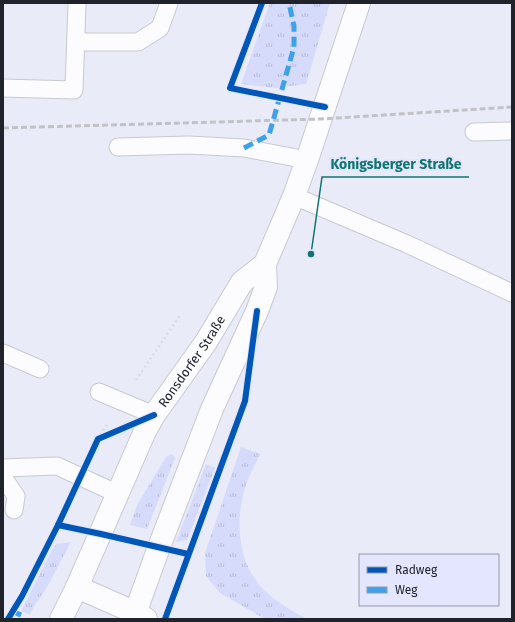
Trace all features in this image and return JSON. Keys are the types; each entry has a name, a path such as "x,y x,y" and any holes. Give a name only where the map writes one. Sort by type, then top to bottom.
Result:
{"main road":[{"name":"Ronsdorfer Straße","path":"138,617 159,547 212,409 257,311 266,287 265,264 294,196 307,160 359,3"},
{"name":"Ronsdorfer Straße","path":"61,619 77,587 145,431 154,415 206,342 242,282 265,264"},
{"path":"77,587 138,617"}],"lane":[{"path":"3,88 74,90 77,3"},
{"path":"76,42 138,42 160,28 169,3"},
{"path":"474,132 512,131"},
{"path":"118,147 189,145 244,148 307,160"},
{"path":"294,196 407,244 512,293"},
{"path":"3,353 40,369"},
{"path":"99,392 154,415"},
{"path":"3,468 57,466 118,494"},
{"path":"3,477 16,496 14,510"}],"path":[{"path":"98,439 181,314"},
{"path":"98,439 112,433"}],"green space":[{"path":"270,3 330,3 306,84 276,88 241,84"},
{"path":"241,447 260,454 246,485 241,508 240,533 249,570 264,590 279,602 307,619 265,619 220,593 206,576 205,553"},
{"path":"172,454 175,458 147,529 130,525 137,505 166,457"},
{"path":"206,464 215,468 187,540 176,542"},
{"path":"71,542 30,615 21,611 53,548 57,544"}],"railway":[{"path":"3,128 321,119 512,107"}],"marked path":[{"path":"244,148 269,135 294,47 294,26 289,3"},
{"path":"12,611 23,616"}],"cycle path":[{"path":"262,3 230,88 325,107"},
{"path":"165,619 245,401 257,311"},
{"path":"8,619 22,596 58,525 98,439 154,415"},
{"path":"58,525 188,554"}],"place":[{"name":"Königsberger Straße","path":"311,254"}]}
